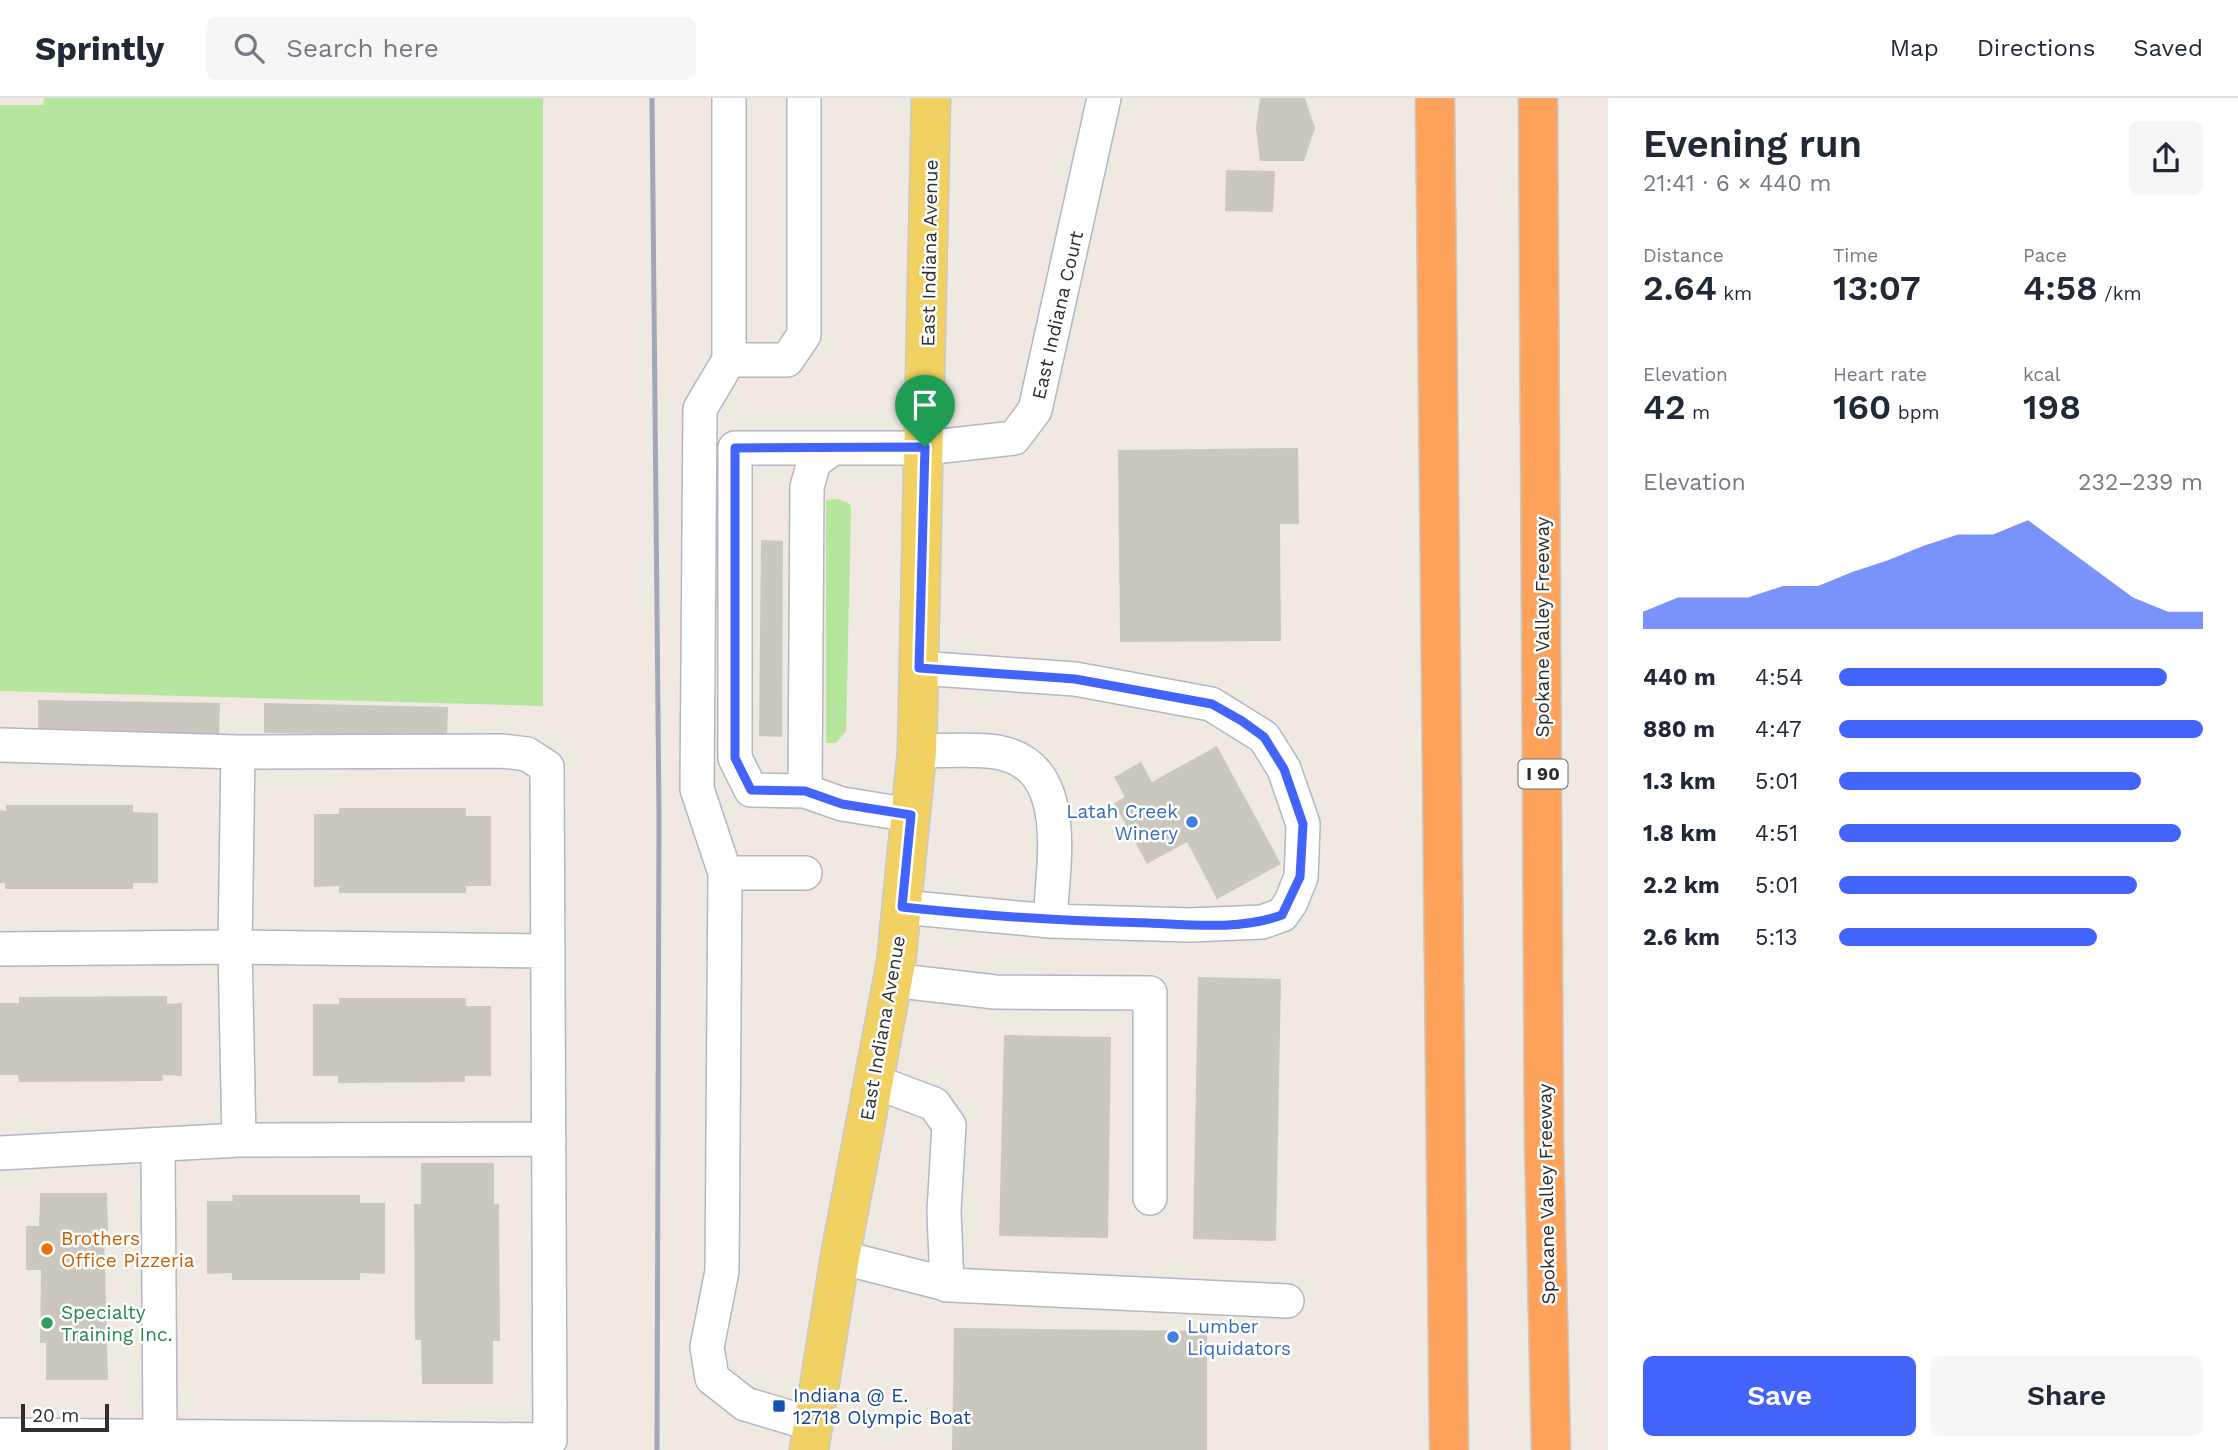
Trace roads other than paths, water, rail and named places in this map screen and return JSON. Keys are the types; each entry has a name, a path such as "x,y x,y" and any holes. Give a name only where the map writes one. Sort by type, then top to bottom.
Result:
{"highway":[{"path":"1435,98 1449,1450"},
{"name":"Spokane Valley Freeway","path":"1538,98 1544,1140 1551,1450"}],"main road":[{"name":"East Indiana Avenue","path":"811,1437 840,1257 892,980 917,751 931,98"}],"lane":[{"path":"729,98 729,360 700,409 697,789 725,873 722,1271 707,1347 712,1378 745,1404 811,1437"},
{"path":"729,360 787,360 804,335 804,98"},
{"name":"East Indiana Court","path":"805,791 751,790 735,758 735,448 925,447 1014,438 1035,410 1104,98"},
{"path":"834,448 814,462 807,487 805,791 842,804 911,815"},
{"path":"902,907 1050,920 1190,925 1262,922 1282,915 1300,877 1303,824 1284,769 1264,737 1212,704 1075,679 919,668"},
{"path":"0,745 238,752 502,751 527,754 547,767 550,1445 264,1444 160,1436 0,1434"},
{"path":"917,751 989,751 1026,763 1041,778 1055,822 1050,920"},
{"path":"238,752 235,947 239,1140"},
{"path":"725,873 805,873"},
{"path":"0,949 235,947 548,951"},
{"path":"892,980 995,992 1150,993 1150,1198"},
{"path":"873,1081 934,1104 949,1125 944,1210 947,1285"},
{"path":"0,1153 239,1140 549,1139"},
{"path":"158,1144 160,1436"},
{"path":"840,1257 947,1285 1287,1301"}],"railway":[{"path":"652,98 659,816 657,1450"}],"place":[{"name":"Latah Creek Winery","path":"1192,822"},
{"name":"Brothers Office Pizzeria","path":"47,1249"},
{"name":"Specialty Training Inc.","path":"47,1323"},
{"name":"Lumber Liquidators","path":"1173,1337"},
{"name":"Indiana @ E. 12718 Olympic Boat","path":"779,1406"}]}
